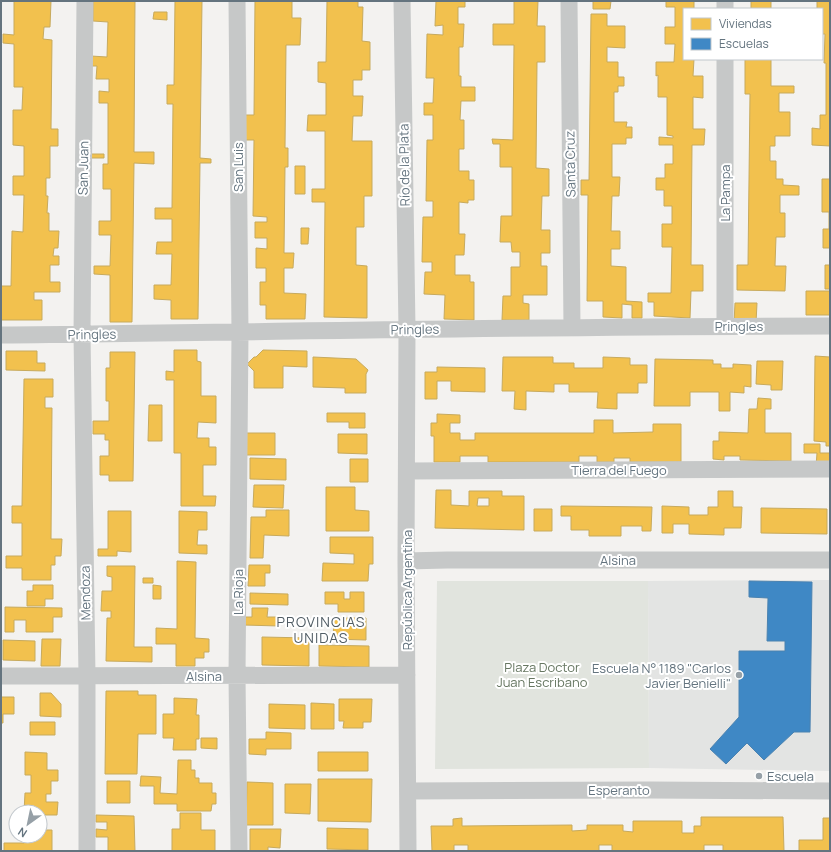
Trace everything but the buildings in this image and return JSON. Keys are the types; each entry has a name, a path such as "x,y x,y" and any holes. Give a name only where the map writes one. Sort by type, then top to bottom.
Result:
{"street":[{"name":"San Juan","path":"82,334 85,1"},
{"name":"San Luis","path":"237,1 240,333"},
{"name":"Río de la Plata","path":"402,1 407,329"},
{"name":"Santa Cruz","path":"569,1 572,328"},
{"name":"La Pampa","path":"725,60 725,326"},
{"name":"Pringles","path":"1,335 240,333 407,329 830,326"},
{"name":"República Argentina","path":"407,329 406,561 408,851"},
{"name":"La Rioja","path":"239,851 237,676 240,333"},
{"name":"Mendoza","path":"82,334 87,676 87,851"},
{"name":"Tierra del Fuego","path":"407,471 830,469"},
{"name":"Alsina","path":"406,561 830,560"},
{"name":"Alsina","path":"1,676 407,675"},
{"name":"Esperanto","path":"408,791 830,791"}],"shaded area":[{"name":"Escuela N° 1189 \"Carlos Javier Benielli\"","path":"830,580 830,771 649,768 648,581"}],"green space":[{"name":"Plaza Doctor Juan Escribano","path":"437,581 648,581 649,768 435,769"}],"place":[{"name":"Escuela N° 1189 \"Carlos Javier Benielli\"","path":"739,675"},
{"name":"Escuela","path":"759,776"}],"district":[{"name":"PROVINCIAS UNIDAS","path":"321,630"}]}
